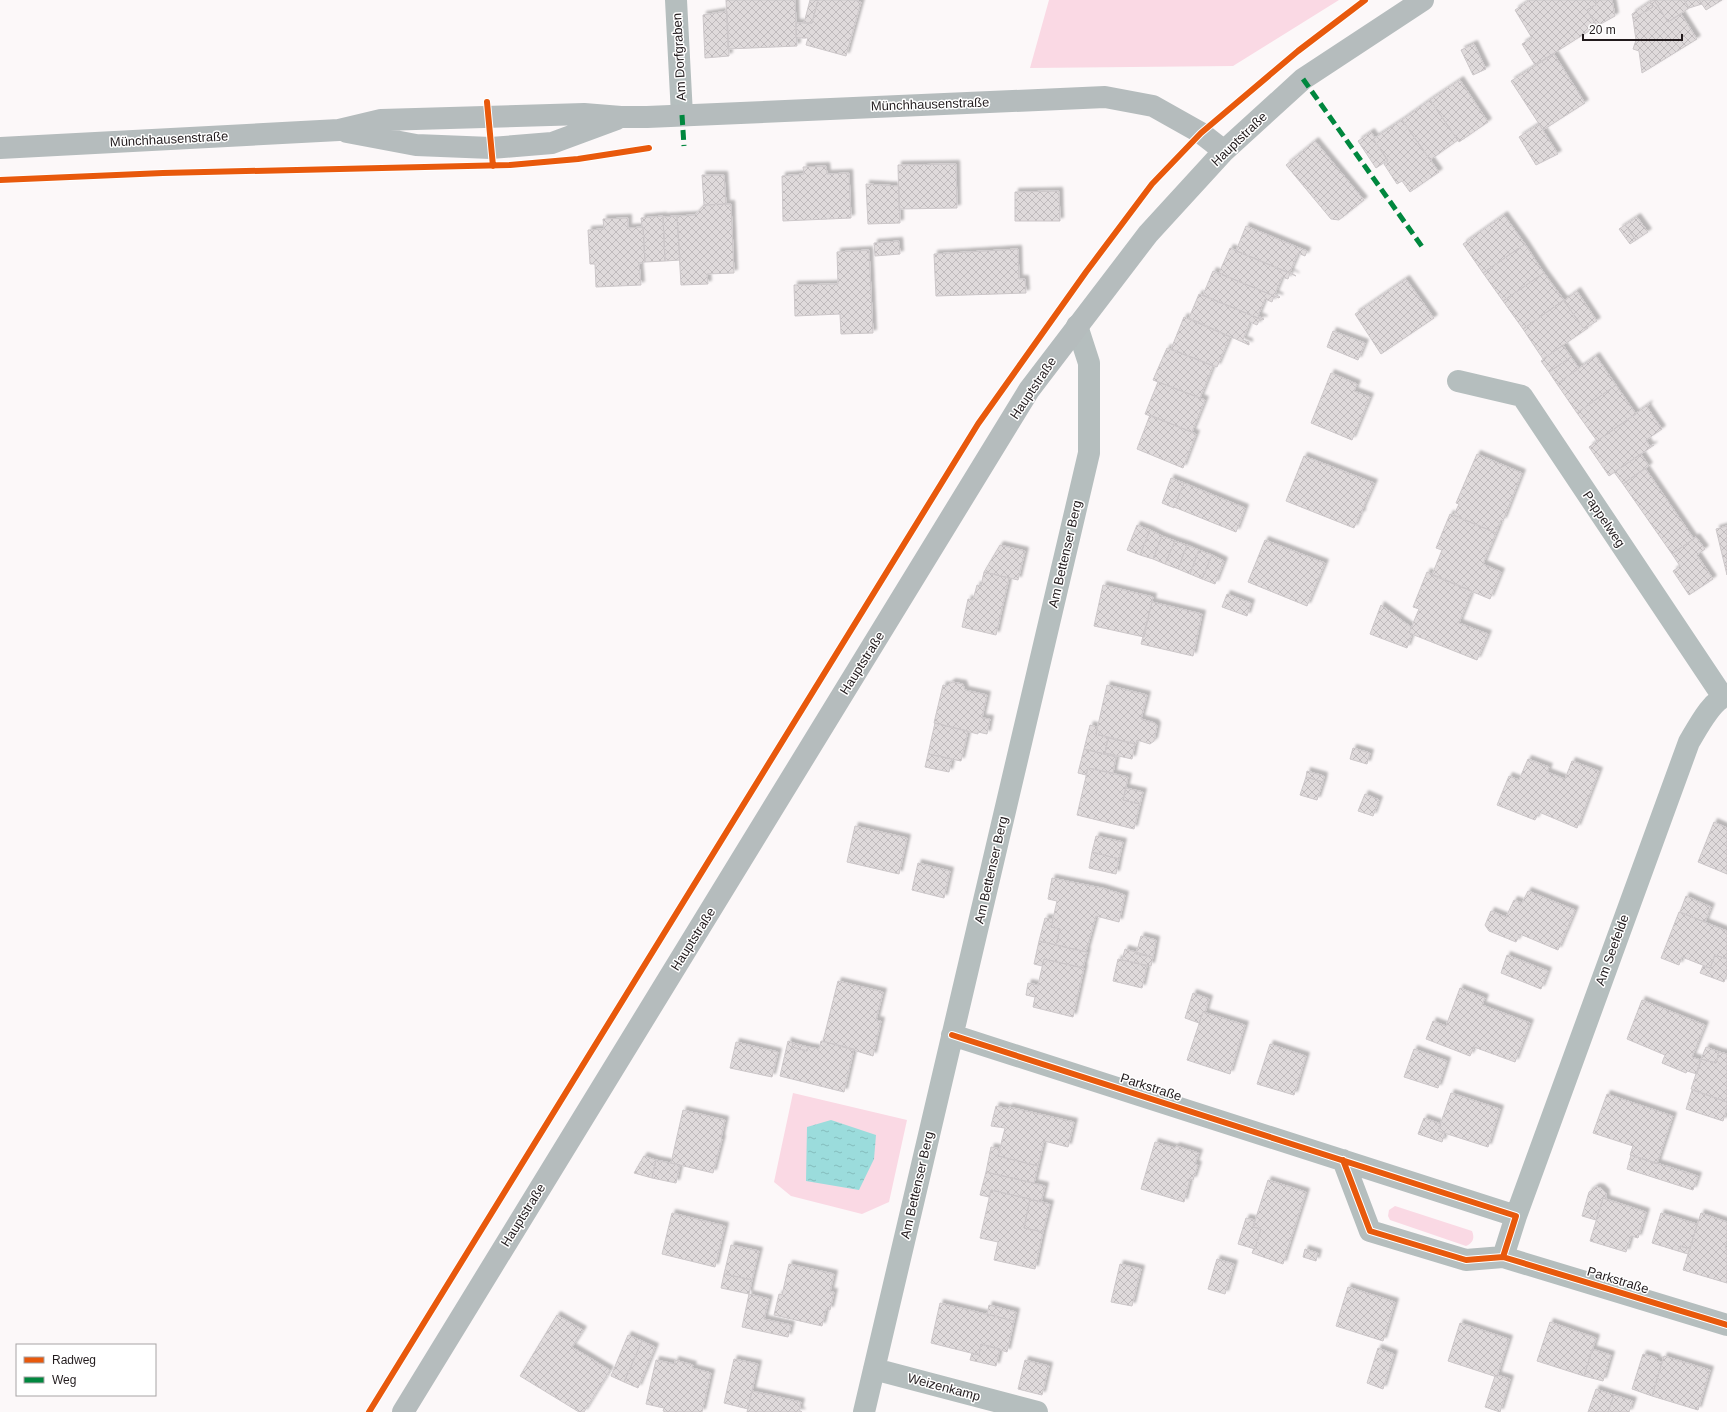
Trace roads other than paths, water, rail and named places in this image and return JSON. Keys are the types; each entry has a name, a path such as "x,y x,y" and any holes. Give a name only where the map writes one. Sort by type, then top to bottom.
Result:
{"street":[{"name":"Am Dorfgraben","path":"676,0 682,115"},
{"name":"Hauptstraße","path":"403,1412 1030,390 1148,234 1224,151 1303,79 1423,0"},
{"name":"Münchhausenstraße","path":"0,148 339,130 381,120 584,114 621,117 1105,97 1152,106 1201,133 1224,151"},
{"name":"Münchhausenstraße","path":"339,130 416,145 491,148 552,143 621,117"},
{"name":"Am Bettenser Berg","path":"864,1412 1089,453 1089,363 1077,326"},
{"name":"Pappelweg","path":"1458,381 1522,396 1725,696"},
{"name":"Am Seefelde","path":"1516,1216 1689,742 1705,716 1725,696"},
{"name":"Parkstraße","path":"952,1035 1516,1216"},
{"name":"Parkstraße","path":"1343,1160 1370,1231 1466,1260 1503,1257 1727,1325"},
{"path":"1503,1257 1516,1216"},
{"name":"Weizenkamp","path":"874,1369 1037,1412"}],"water":[{"path":"831,1120 876,1135 874,1159 859,1190 806,1181 807,1127"}]}
